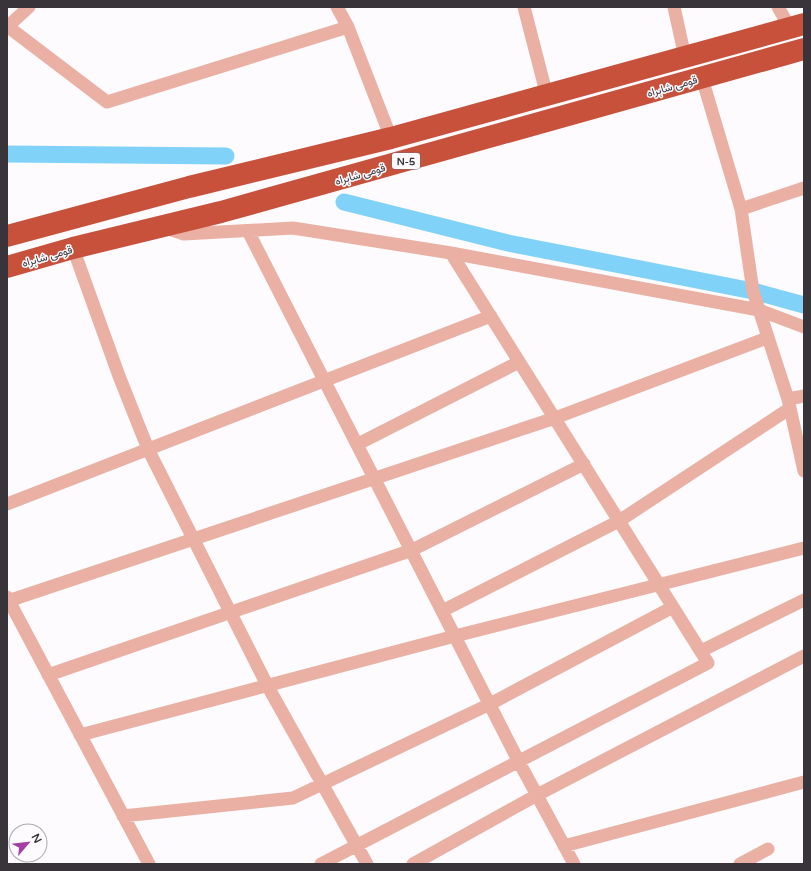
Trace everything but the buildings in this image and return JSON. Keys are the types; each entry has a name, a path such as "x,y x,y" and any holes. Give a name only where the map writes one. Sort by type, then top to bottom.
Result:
{"highway":[{"name":"N-5","path":"7,236 180,190 391,138 797,26"},
{"name":"قومی شاہراہ","path":"7,267 73,248 222,212 804,50"},
{"path":"157,228 180,190"}],"street":[{"path":"29,7 7,26 106,102 348,27"},
{"path":"337,7 348,27 391,138"},
{"path":"524,7 547,96"},
{"path":"674,7 685,58"},
{"path":"778,7 797,26"},
{"path":"702,78 741,209 753,291 788,404 804,471"},
{"path":"741,209 804,188"},
{"path":"157,228 184,234 293,228 451,253 759,310 804,327"},
{"path":"248,231 376,479 519,762 574,864"},
{"path":"73,248 119,376 148,449 267,685 366,864"},
{"path":"321,864 708,663 451,253"},
{"path":"7,504 491,316"},
{"path":"149,864 8,599 376,479 555,418 767,338"},
{"path":"358,444 520,362"},
{"path":"442,611 619,521 788,404 804,396"},
{"path":"48,675 412,550 584,464"},
{"path":"80,735 455,636 804,548"},
{"path":"701,651 804,600"},
{"path":"123,816 293,798 490,704 673,607"},
{"path":"413,864 537,796 804,656"},
{"path":"564,846 804,782"},
{"path":"740,864 768,849"}],"waterway":[{"path":"7,154 226,156"},
{"path":"344,202 508,243 753,291 804,305"}]}
